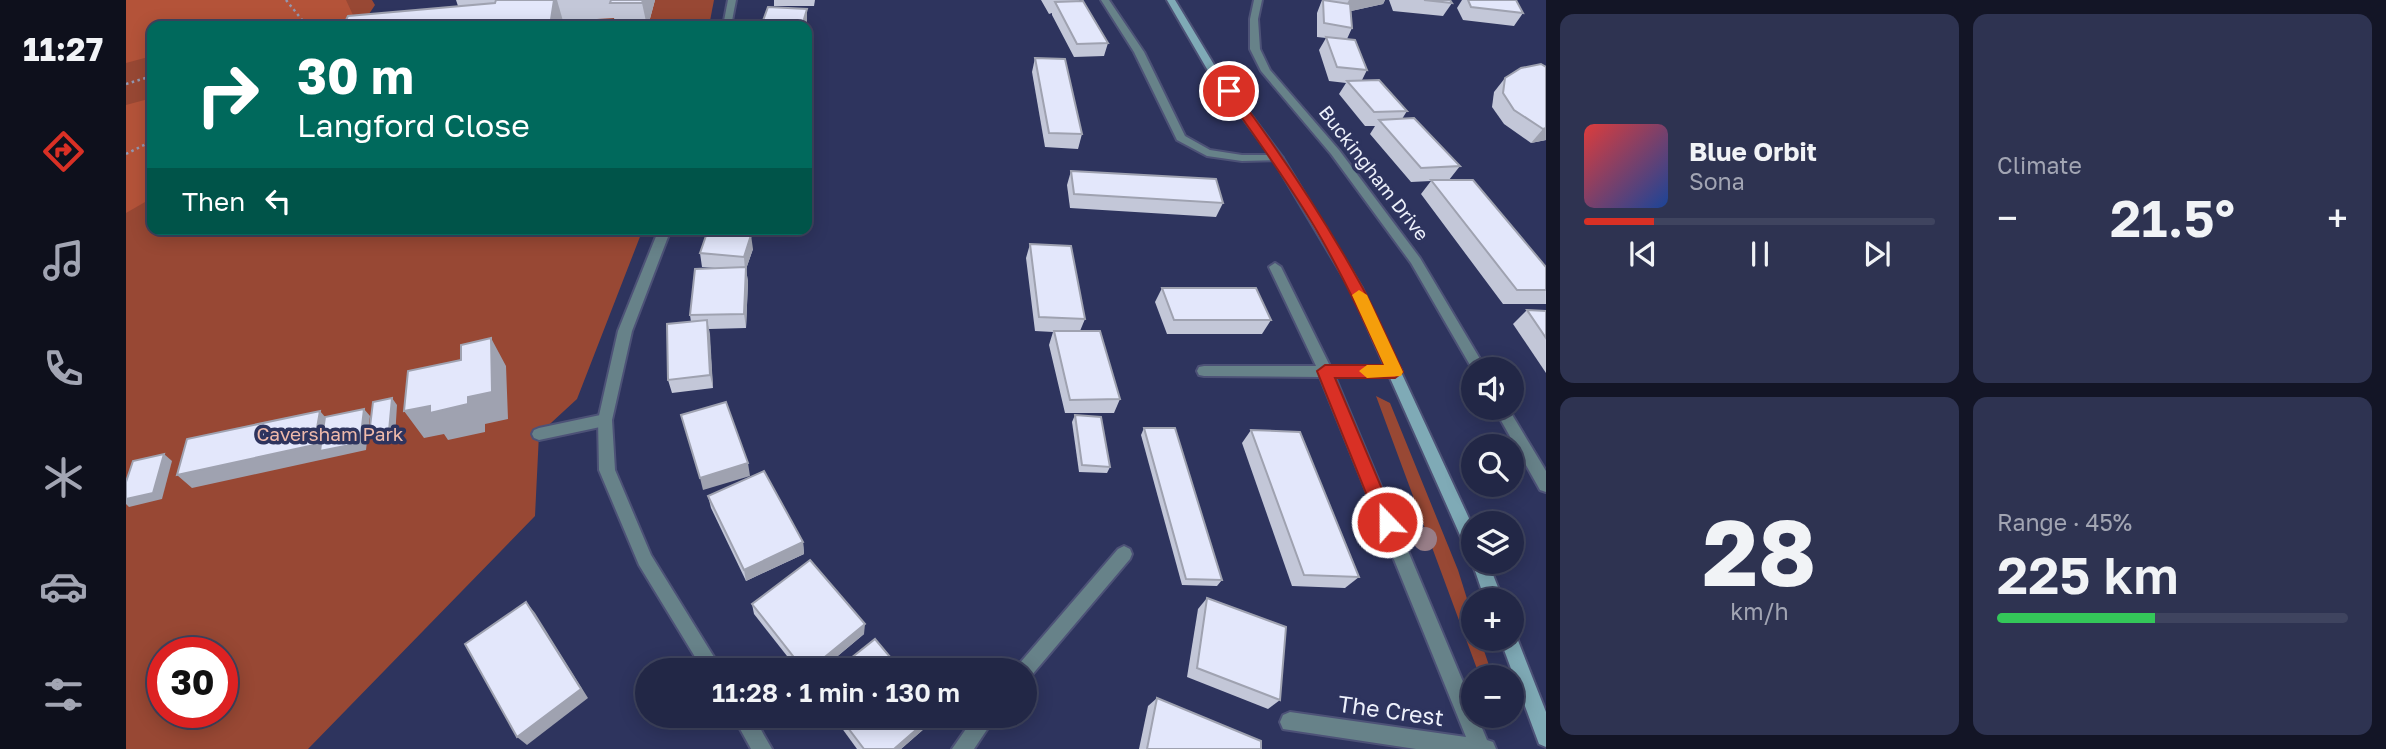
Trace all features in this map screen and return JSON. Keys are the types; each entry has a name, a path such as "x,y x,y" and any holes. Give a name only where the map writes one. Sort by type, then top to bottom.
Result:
{"main road":[{"path":"1171,0 1212,69 1278,158 1356,288 1461,519"},
{"path":"1514,651 1546,737"}],"street":[{"path":"728,21 732,0"},
{"path":"1105,0 1139,52 1181,138 1207,153 1242,158 1278,158"},
{"name":"Buckingham Drive","path":"1258,0 1254,19 1255,49 1266,71 1335,152 1416,261 1472,357"},
{"path":"663,235 625,331 605,420 607,470 645,560 706,658"},
{"path":"1275,267 1325,371 1483,748"},
{"path":"1204,371 1395,372"},
{"path":"539,434 605,420"},
{"path":"1509,420 1546,485"},
{"path":"1035,658 1124,554"},
{"name":"The Crest","path":"1290,722 1483,748"},
{"path":"749,728 762,749"},
{"path":"962,749 978,728"}],"path":[{"path":"286,0 303,20 300,21"},
{"path":"126,84 147,78"},
{"path":"126,154 147,144"}],"green space":[{"name":"Caversham Park","path":"126,0 372,0 375,5 364,21 147,21 147,235 641,235 577,399 539,434 535,516 308,749 126,749"},
{"path":"524,0 714,0 710,21 402,21"},
{"path":"1376,396 1390,403 1458,570 1464,588 1461,588 1461,626"},
{"path":"1470,651 1484,651 1489,665 1476,665"}],"shaded area":[{"path":"126,0 346,0 356,21 147,21 147,57 126,63"},
{"path":"147,99 147,201 126,213 126,105"}],"building":[{"path":"496,0 554,0 551,21 346,21 348,16 495,3"},
{"path":"611,0 643,0 642,3 610,3"},
{"path":"1323,0 1350,4 1352,28 1324,23"},
{"path":"1424,0 1450,0 1452,3"},
{"path":"1468,0 1516,0 1523,13 1471,7"},
{"path":"1083,1 1108,43 1077,44 1055,2"},
{"path":"768,7 807,9 803,21 763,21"},
{"path":"1326,37 1355,40 1367,70 1337,67"},
{"path":"1035,58 1065,59 1082,134 1049,133"},
{"path":"1541,64 1546,67 1546,128 1543,129 1514,110 1503,93 1505,78 1521,68"},
{"path":"1379,80 1407,111 1374,112 1347,81"},
{"path":"1414,118 1460,166 1421,168 1379,120"},
{"path":"1071,171 1216,179 1223,203 1074,194"},
{"path":"1431,180 1473,180 1546,267 1546,290 1517,290"},
{"path":"706,235 751,235 744,257 700,253"},
{"path":"1030,244 1071,246 1085,319 1039,317"},
{"path":"746,267 744,314 690,315 695,269"},
{"path":"1162,288 1256,288 1271,320 1174,320"},
{"path":"1527,310 1546,311 1546,338"},
{"path":"707,320 710,375 668,380 667,324"},
{"path":"1054,331 1100,331 1120,399 1070,400"},
{"path":"491,338 492,392 468,397 468,404 430,413 430,406 404,411 408,371 461,360 461,345"},
{"path":"392,398 389,431 369,435 373,402"},
{"path":"726,402 748,463 700,478 681,415"},
{"path":"364,409 360,443 320,451 325,417"},
{"path":"320,411 314,445 177,475 187,439"},
{"path":"1075,415 1101,417 1110,467 1082,465"},
{"path":"1144,428 1175,428 1222,580 1186,579"},
{"path":"1251,430 1300,432 1359,577 1304,575"},
{"path":"164,454 153,493 126,499 126,482 133,461"},
{"path":"764,471 803,542 744,570 708,496"},
{"path":"810,560 865,624 824,658 795,658 752,604"},
{"path":"1207,598 1286,627 1280,700 1197,668"},
{"path":"526,602 581,689 517,737 465,644"},
{"path":"875,639 891,658 851,658"},
{"path":"1157,698 1261,741 1261,749 1147,749"},
{"path":"848,728 918,728 894,749 864,749"}],"slow traffic":[{"path":"1359,295 1395,372 1367,371"}],"route":[{"path":"1229,91 1278,158 1319,222 1356,288 1395,372 1325,371 1387,522"}]}
